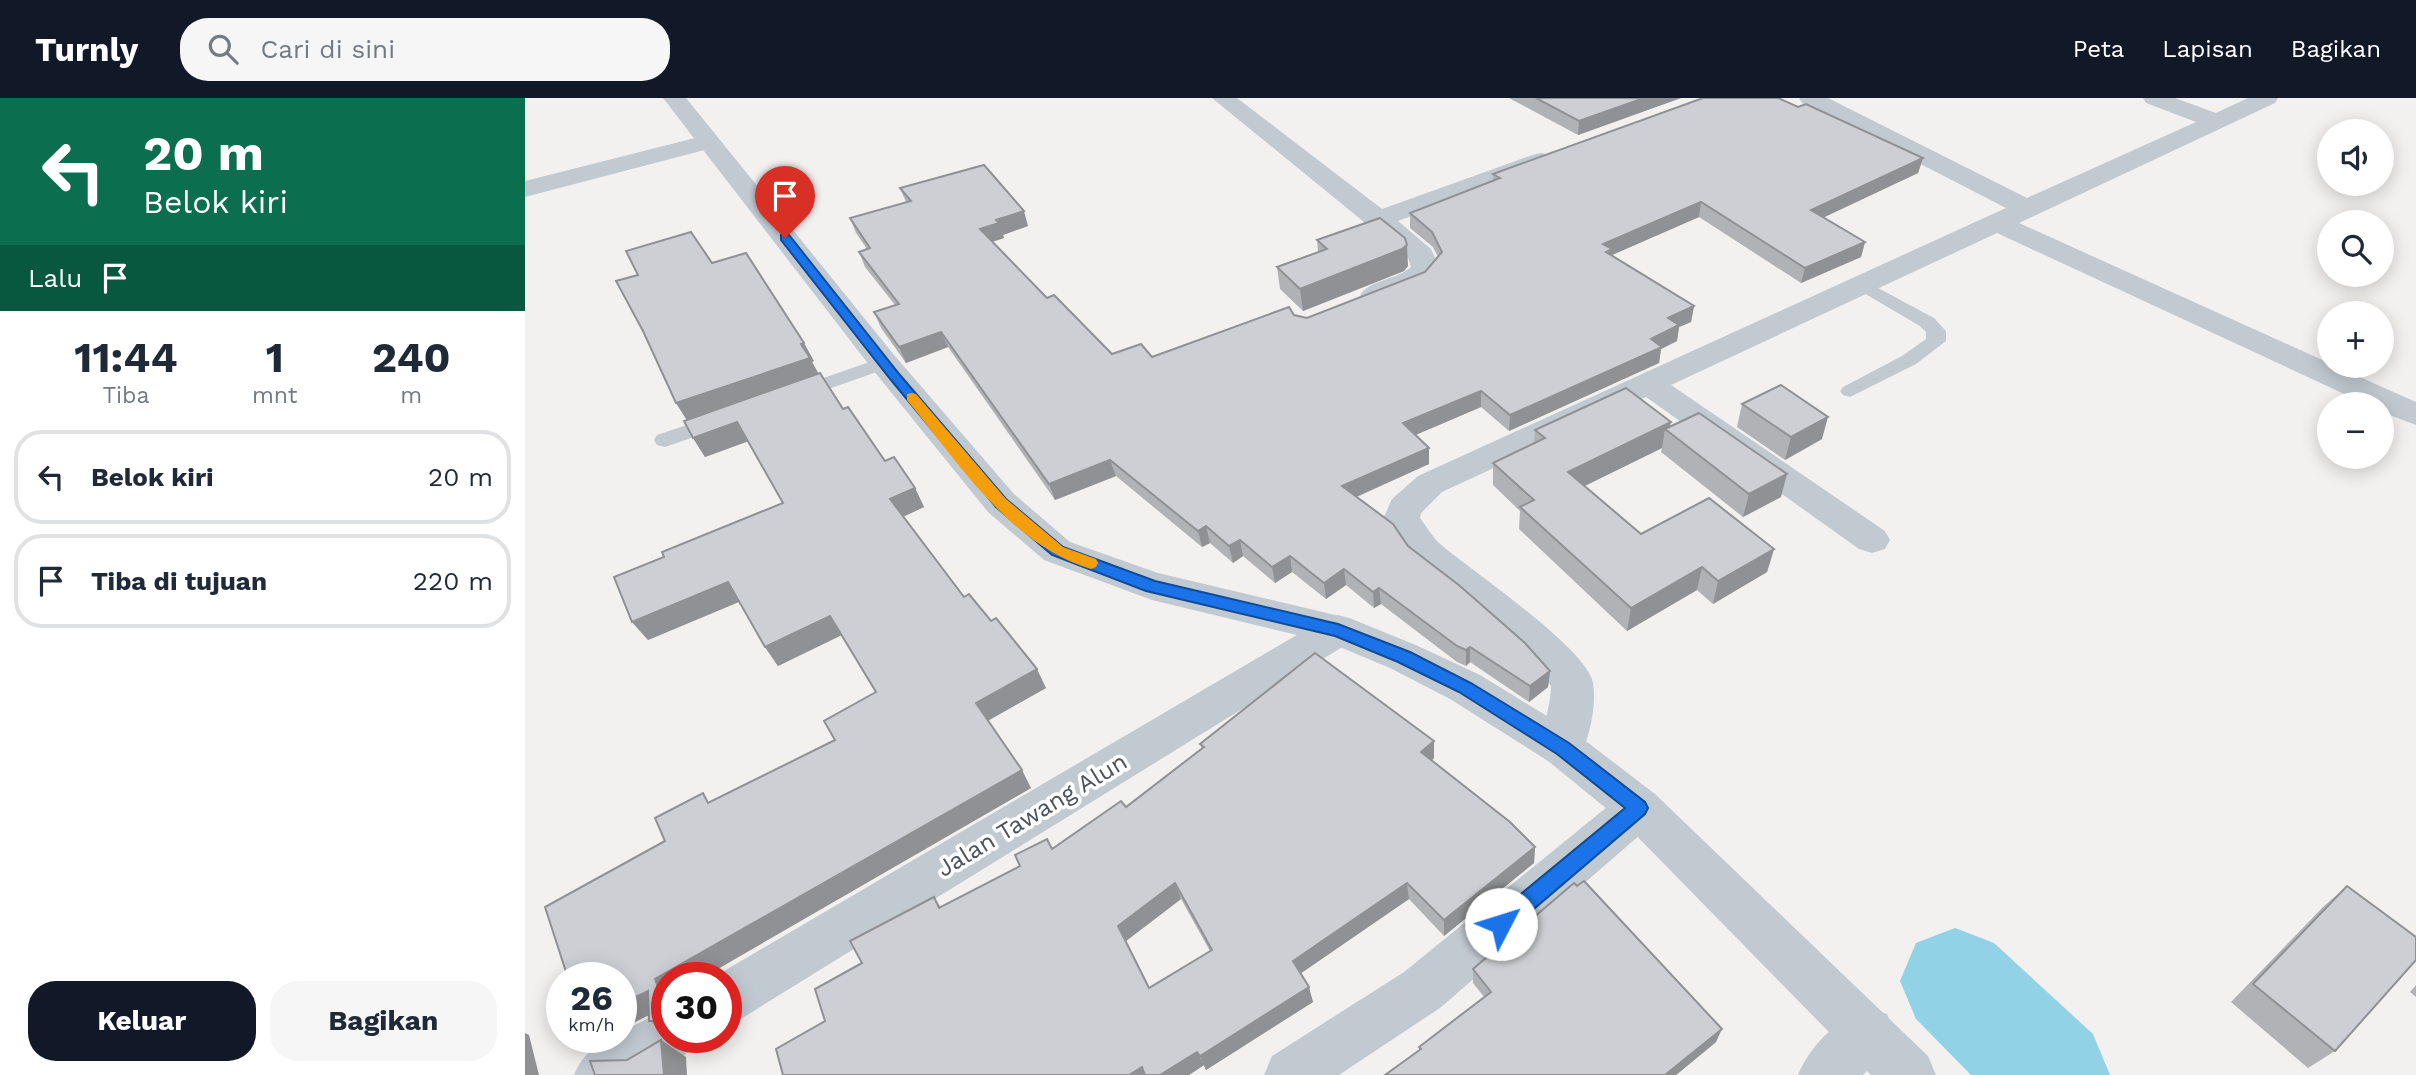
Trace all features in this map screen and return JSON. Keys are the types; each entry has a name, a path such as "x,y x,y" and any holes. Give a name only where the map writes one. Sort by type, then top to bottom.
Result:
{"street":[{"path":"674,98 884,363 1001,503 1058,551 1152,586 1338,630 1404,657 1465,687 1563,748 1639,808 1843,1058 1909,1075"},
{"path":"1223,98 1379,219 1421,255 1426,268 1415,279 1355,303"},
{"path":"1810,98 2013,216 2416,415"},
{"path":"2154,98 2219,122"},
{"path":"1563,748 1572,704 1572,681 1540,646 1476,590 1424,551 1401,519 1417,496 1647,383 2267,98"},
{"path":"525,190 612,161 703,137"},
{"path":"1379,219 1568,150"},
{"path":"525,177 612,161"},
{"path":"1647,383 1872,540"},
{"name":"Jalan Tawang Alun","path":"742,989 1338,630"},
{"path":"1291,1075 1422,990 1639,808"},
{"path":"601,1075 651,1045"}],"lane":[{"path":"1850,391 1909,360 1936,341 1936,331 1927,322 1863,285"},
{"path":"780,400 884,363"},
{"path":"666,440 742,413"}],"building":[{"path":"1536,98 1644,98 1579,121"},
{"path":"1703,98 1778,98 1798,107 1806,104 1923,158 1811,210 1865,242 1805,268 1701,202 1603,244 1612,249 1606,252 1694,306 1668,318 1679,325 1651,339 1662,347 1510,415 1481,391 1403,423 1429,448 1342,486 1393,524 1408,546 1460,586 1525,643 1550,671 1530,686 1470,647 1466,650 1457,646 1379,588 1373,592 1344,569 1324,583 1290,556 1272,567 1240,540 1229,546 1206,526 1198,531 1110,460 1049,484 941,332 899,347 874,312 899,304 859,252 870,248 850,218 911,201 900,188 984,165 1024,211 996,220 999,223 980,229 1047,298 1054,295 1112,354 1141,344 1152,357 1289,307 1294,315 1307,318 1425,272 1442,252 1432,232 1410,213 1500,178 1493,174"},
{"path":"1380,218 1405,238 1407,245 1300,289 1277,267 1327,249 1317,240"},
{"path":"691,232 712,263 746,253 804,343 801,344 810,358 676,403 643,331 616,281 638,275 626,251"},
{"path":"820,373 843,409 848,407 885,461 894,457 915,488 890,499 964,597 969,594 991,621 996,618 1037,669 976,703 1022,770 685,962 651,962 649,1021 648,991 637,996 637,962 563,962 545,907 665,841 655,818 703,793 708,803 835,740 824,721 876,692 830,616 765,647 728,582 632,622 614,577 664,557 662,552 783,503 737,422 693,438 684,421"},
{"path":"1781,385 1828,417 1791,437 1742,404"},
{"path":"1626,388 1671,422 1568,472 1641,534 1709,498 1774,549 1718,581 1702,567 1631,608 1520,507 1534,500 1493,463 1545,438 1535,430"},
{"path":"1699,413 1787,474 1749,494 1665,429"},
{"path":"1315,653 1434,741 1421,752 1510,822 1535,847 1444,920 1407,883 1293,961 1309,987 1200,1056 1197,1052 1160,1075 1145,1075 1142,1067 1129,1075 783,1075 776,1049 825,1021 815,989 862,963 850,941 934,897 939,908 1020,866 1015,855 1047,839 1052,849 1121,801 1126,807 1204,747 1200,744","holes":["1175,883 1212,950 1149,988 1118,926"]},
{"path":"1584,881 1722,1029 1665,1075 1385,1075 1491,992 1473,969 1574,883 1577,886"},
{"path":"2347,886 2416,937 2416,960 2335,1051 2253,984"},
{"path":"651,1046 651,1053 662,1053 664,1075 595,1075 590,1061 627,1060"}],"waterway":[{"path":"1955,981 2052,1075"}],"slow traffic":[{"path":"912,397 1001,503 1058,551 1091,563"}],"route":[{"path":"785,238 895,377 1001,503 1058,551 1152,586 1338,630 1404,657 1465,687 1563,748 1639,808 1501,924"}]}
